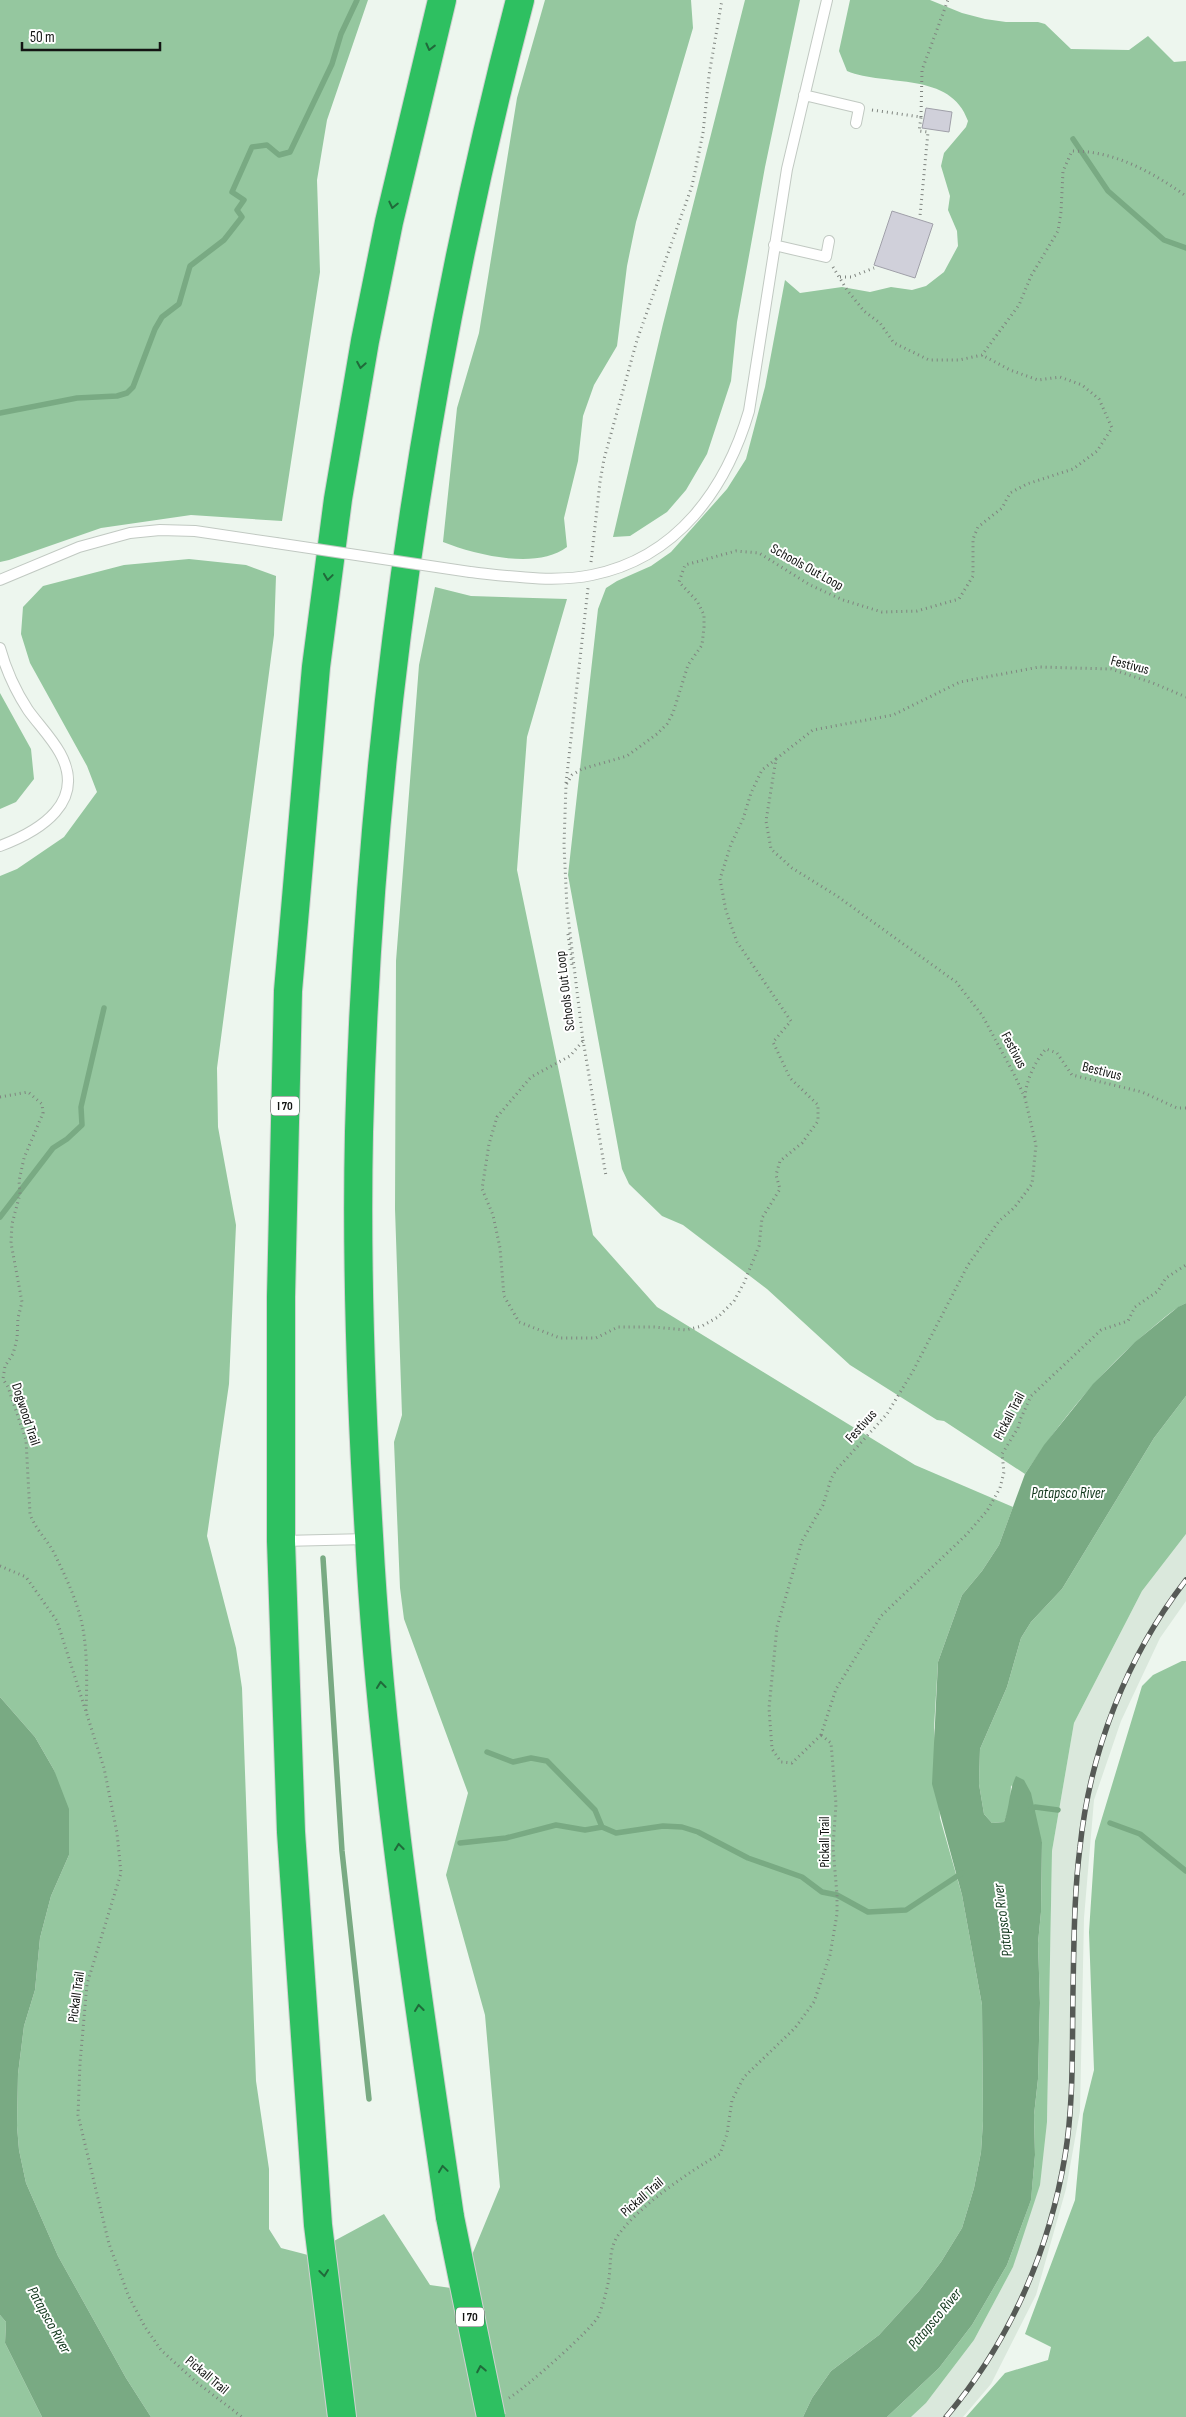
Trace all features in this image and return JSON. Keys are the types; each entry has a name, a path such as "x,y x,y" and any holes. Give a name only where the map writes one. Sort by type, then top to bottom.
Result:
{"highway":[{"name":"I 70","path":"342,2417 318,2225 291,1832 281,1541 281,1297 288,990 298,852 316,667 338,500 365,341 389,222 442,0"},
{"name":"I 70","path":"497,2409 450,2217 421,2021 396,1824 379,1666 369,1539 359,1301 359,1137 364,996 373,868 390,682 413,512 440,352 470,207 520,0"}],"lane":[{"path":"0,580 79,547 130,533 160,530 195,532 519,578 590,576 614,570 667,542 708,499 727,470 740,440 749,411 787,169 827,0"},
{"path":"804,95 859,108 856,123"},
{"path":"774,245 826,257 829,242"},
{"path":"0,648 5,666 16,690 60,754 67,771 68,788 62,803 52,817 33,831 0,846"},
{"path":"281,1541 369,1539"}],"path":[{"path":"606,1176 569,947 563,878 566,785 604,459 637,340 692,186 703,133 709,76 722,0"},
{"path":"920,216 928,132 919,131 922,70 948,0"},
{"path":"859,108 921,117"},
{"path":"874,268 851,277 840,277 847,290 864,311 880,323 894,343 929,360 959,360 982,355 1019,305 1031,276 1058,231 1063,171 1072,151 1091,151 1130,163 1147,170 1186,196"},
{"name":"Schools Out Loop","path":"566,785 572,775 582,769 627,756 657,734 674,713 688,665 702,645 704,627 704,615 697,601 679,582 685,565 736,551 759,553 810,585 843,600 882,612 917,611 959,599 973,576 973,539 978,526 1002,508 1010,493 1027,484 1073,470 1097,451 1112,428 1099,399 1082,385 1060,377 1038,380 1010,370 982,355"},
{"name":"Festivus","path":"821,1736 792,1763 781,1762 772,1749 769,1708 773,1656 781,1610 800,1549 823,1505 831,1479 836,1470 887,1414 913,1371 968,1265 999,1221 1014,1208 1032,1184 1036,1145 1025,1098 1015,1076 986,1023 956,982 837,896 792,868 772,849 766,821 776,759 813,730 893,715 960,682 1039,666 1112,669 1186,697"},
{"name":"Schools Out Loop","path":"583,1041 570,1056 530,1078 497,1117 489,1144 482,1189 493,1215 498,1240 504,1296 520,1322 560,1338 596,1338 618,1327 686,1330 702,1326 718,1317 734,1301 741,1289 759,1246 762,1218 780,1189 776,1175 780,1161 802,1143 818,1121 818,1105 790,1078 773,1042 791,1021 737,942 726,911 720,879 731,844 743,819 751,793 762,770 776,759"},
{"name":"Bestivus","path":"1025,1098 1026,1087 1040,1056 1046,1048 1057,1053 1072,1075 1142,1092 1177,1108 1186,1108"},
{"name":"Dogwood Trail","path":"0,1097 28,1092 42,1104 43,1113 24,1158 19,1181 20,1194 12,1224 11,1243 22,1302 15,1346 5,1366 3,1379 8,1387 26,1440 30,1514 33,1523 45,1536 52,1549 81,1618 86,1664 86,1715"},
{"name":"Pickall Trail","path":"497,2409 573,2343 598,2318 608,2280 611,2247 617,2236 632,2219 688,2172 720,2154 727,2134 732,2100 744,2077 795,2028 814,2002 830,1955 837,1914 833,1846 836,1804 832,1743 821,1736 836,1690 881,1616 966,1534 987,1511 1000,1488 1004,1472 1002,1454 1018,1428 1020,1418 1031,1396 1101,1330 1128,1321 1135,1307 1158,1291 1166,1278 1186,1265"},
{"name":"Pickall Trail","path":"0,1566 26,1577 57,1621 104,1768 116,1833 121,1873 87,1984 80,2063 78,2115 109,2244 129,2297 161,2350 195,2381 242,2417"}],"shaded area":[{"path":"0,0 368,0 327,120 317,180 320,272 282,521 191,515 101,528 0,562"},
{"path":"545,0 691,0 693,28 636,222 627,266 617,346 594,385 583,416 578,461 564,518 567,547 554,554 540,558 523,559 472,552 443,542 457,408 479,333 517,98"},
{"path":"745,0 800,0 765,167 737,322 731,381 707,454 686,490 667,512 630,536 613,537 663,324"},
{"path":"850,0 930,0 962,13 985,19 1006,22 1038,22 1045,24 1071,49 1129,50 1148,36 1174,62 1186,61 1186,1303 1168,1314 1099,1378 1053,1434 1025,1474 944,1421 937,1420 850,1365 767,1289 683,1225 662,1216 629,1184 622,1169 568,875 598,609 606,588 651,566 671,552 727,489 746,459 765,387 785,280 800,293 842,287 870,292 891,287 912,290 926,286 944,272 958,246 957,231 948,210 950,196 941,166 944,153 966,127 968,121 960,105 947,94 933,87 863,76 847,71 839,51"},
{"path":"189,559 246,565 276,576 274,635 217,1068 218,1127 236,1225 229,1384 207,1536 236,1648 242,1688 256,2081 269,2169 269,2229 281,2248 308,2255 384,2214 430,2285 458,2289 500,2187 485,2015 446,1875 468,1793 404,1619 400,1588 394,1442 402,1415 395,1209 396,961 419,665 435,587 471,596 567,599 527,737 517,870 593,1235 657,1307 915,1465 1013,1507 999,1545 982,1571 962,1595 938,1662 934,1728 940,1818 962,1895 982,2005 983,2121 981,2152 974,2188 962,2228 941,2262 919,2291 879,2335 831,2371 812,2398 803,2417 151,2417 126,2378 58,2256 26,2183 19,2150 17,2126 18,2074 24,2026 35,1990 40,1938 51,1896 69,1855 54,1770 35,1737 0,1697 0,876 17,869 64,837 97,792 87,766 30,663 21,634 23,607 43,586 124,565"},
{"path":"0,693 31,749 34,779 16,802 0,809"},
{"path":"1186,1396 1186,1534 1142,1591 1074,1723 1052,1851 1047,2122 1040,2185 1013,2267 974,2340 926,2403 911,2417 887,2417 939,2368 972,2325 1007,2265 1031,2200 1035,2155 1034,2115 1038,2079 1040,2003 1038,1943 1041,1912 1042,1842 1011,1785 1010,1806 1004,1822 992,1823 984,1814 979,1784 980,1749 1007,1687 1021,1638 1031,1622 1062,1589 1154,1438"},
{"path":"1186,1534 1186,1601 1160,1638 1121,1721 1094,1800 1084,1918 1080,2111 1066,2189 1036,2295 991,2384 963,2417 911,2417 926,2403 974,2340 1013,2267 1047,2122 1052,1851 1074,1723 1142,1591"},
{"path":"1182,1661 1186,1661 1186,2417 966,2417 1005,2373 1048,2360 1051,2347 1025,2334 1075,2200 1083,2114 1094,2070 1089,1932 1095,1841 1142,1686 1153,1675"},
{"path":"0,2315 6,2322 5,2343 42,2417 0,2417"}],"water":[{"name":"Patapsco River","path":"1186,1303 1186,1396 1154,1438 1062,1589 1031,1622 1021,1638 1007,1687 980,1749 979,1784 984,1814 992,1823 1004,1822 1016,1776 1024,1780 1031,1793 1042,1842 1041,1912 1038,1943 1040,2003 1038,2079 1034,2115 1035,2155 1031,2200 1007,2265 972,2325 939,2368 887,2417 803,2417 812,2398 831,2371 879,2335 919,2291 941,2262 962,2228 974,2188 981,2152 983,2121 982,2005 962,1895 932,1784 938,1662 962,1595 982,1571 999,1545 1025,1474 1044,1445 1093,1384 1135,1342 1178,1307"},
{"name":"Patapsco River","path":"0,1697 35,1737 54,1770 69,1809 69,1855 51,1896 40,1938 35,1990 24,2026 18,2074 17,2126 19,2150 26,2183 58,2256 126,2378 151,2417 42,2417 5,2343 6,2322 0,2315"}],"building":[{"path":"926,108 952,112 949,132 922,128"},
{"path":"892,211 933,224 915,278 874,265"}],"waterway":[{"path":"0,413 77,398 117,396 127,393 133,387 155,329 162,317 179,304 190,266 224,240 242,217 237,210 244,200 232,192 252,147 267,145 279,155 290,152 332,64 341,34 357,0"},
{"path":"1073,139 1108,191 1164,240 1186,248"},
{"path":"0,1217 53,1148 67,1139 82,1125 81,1107 104,1008"},
{"path":"323,1558 342,1851 369,2099"},
{"path":"487,1752 513,1762 531,1758 547,1761 595,1810 602,1827 616,1833 663,1826 682,1827 698,1832 748,1858 802,1877 822,1892 837,1895 868,1912 906,1910 962,1873"},
{"path":"1029,1811 1035,1807 1058,1810"},
{"path":"1110,1823 1140,1834 1186,1871"},
{"path":"460,1843 506,1838 556,1825 585,1830 602,1827"}],"railway":[{"path":"946,2417 969,2388 1007,2327 1023,2295 1049,2227 1065,2156 1070,2115 1077,1883 1080,1847 1092,1775 1102,1740 1129,1673 1146,1640 1186,1580"}]}
